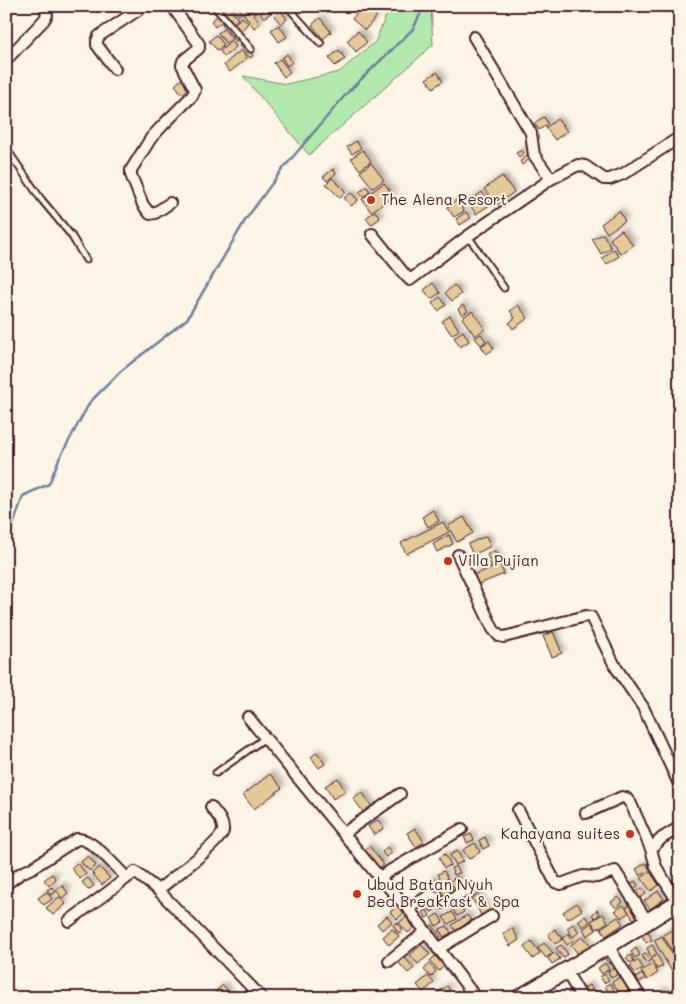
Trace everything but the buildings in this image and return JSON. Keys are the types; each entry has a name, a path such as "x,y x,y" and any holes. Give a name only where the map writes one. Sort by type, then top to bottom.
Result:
{"main road":[{"path":"519,998 608,946 679,901"}],"street":[{"path":"6,60 44,20 46,15 45,6"},
{"path":"170,203 155,213 150,214 143,205 131,175 151,138 192,96 195,90 182,65 199,48 199,44 172,6"},
{"path":"115,69 97,41 99,36 138,7"},
{"path":"474,37 531,133 534,155 552,179"},
{"path":"372,234 410,280 468,236 552,179 581,165 604,179 610,179 623,174 680,137"},
{"path":"458,555 493,629 499,636 504,637 586,616 591,617 615,666 643,707 680,786"},
{"path":"248,717 379,877 408,908 476,998"},
{"path":"344,833 400,794"},
{"path":"586,813 622,797 626,798 631,804 651,849 656,867 679,901"},
{"path":"158,890 205,852 223,832 223,823 211,807"},
{"path":"518,810 555,882 561,884 583,876 597,877 615,871 647,921"},
{"path":"651,849 662,838 680,826"},
{"path":"379,877 462,829"},
{"path":"6,884 77,839 83,838 90,842 126,877"},
{"path":"69,921 134,872 158,890 262,998"},
{"path":"408,908 431,895 440,903 444,903 470,888"},
{"path":"438,949 492,916"},
{"path":"389,962 425,932"},
{"path":"608,946 641,998"},
{"path":"566,971 582,998"}],"lane":[{"path":"214,6 251,49"},
{"path":"287,6 321,44"},
{"path":"6,148 41,199 71,235 86,260"},
{"path":"468,236 504,288"},
{"path":"216,773 265,738"}],"green space":[{"path":"390,6 431,6 433,45 309,155 243,76 286,84 339,72 375,42"}],"waterway":[{"path":"6,546 23,496 49,484 59,459 90,402 121,371 187,319 246,219 281,171 347,93 413,29 424,6"}],"place":[{"name":"The Alena Resort","path":"371,200"},
{"name":"Villa Pujian","path":"448,561"},
{"name":"Kahayana suites","path":"630,834"},
{"name":"Ubud Batan Nyuh Bed Breakfast & Spa","path":"357,894"}]}
